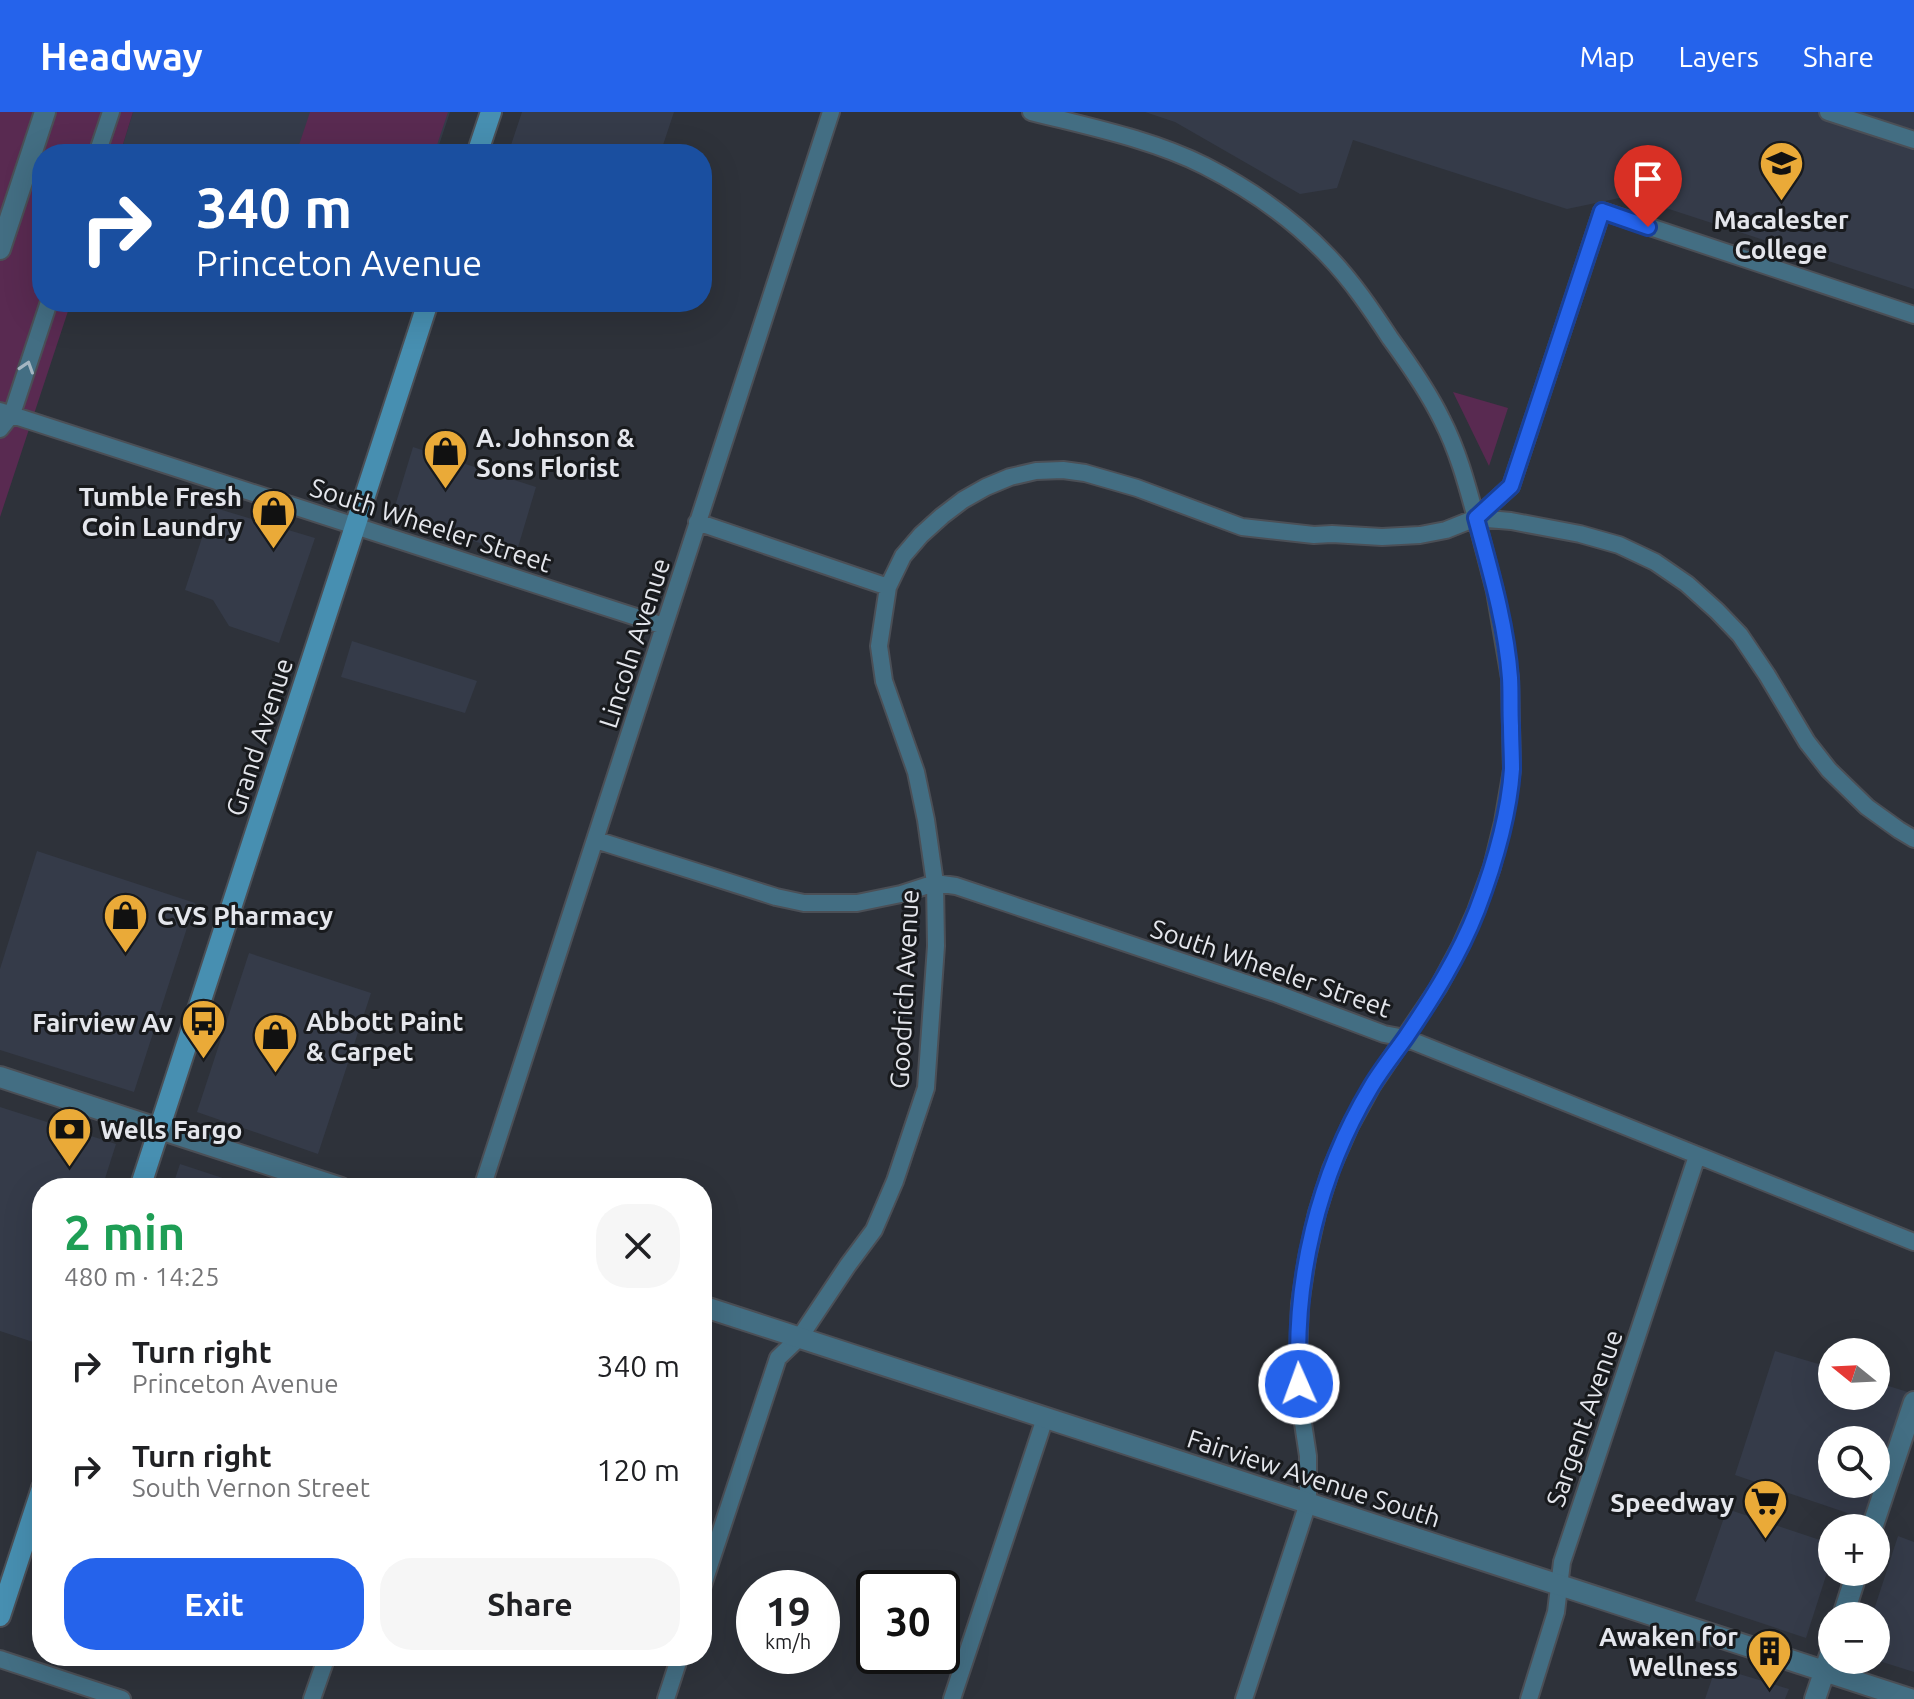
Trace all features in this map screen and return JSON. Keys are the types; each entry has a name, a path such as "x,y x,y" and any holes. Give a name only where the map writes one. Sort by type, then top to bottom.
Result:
{"main road":[{"path":"480,144 491,112"},
{"name":"Grand Avenue","path":"143,1178 425,312"},
{"path":"0,1616 32,1518"}],"street":[{"path":"34,144 45,112"},
{"path":"100,144 111,112"},
{"name":"Lincoln Avenue","path":"485,1178 831,112"},
{"path":"1031,112 1120,134 1204,165 1250,192 1304,232 1357,290 1418,377 1443,421 1463,472 1476,518 1495,591 1510,678 1512,770 1492,867 1460,947 1438,988 1372,1086 1350,1126 1331,1169 1317,1213 1300,1304 1298,1357 1308,1456 1308,1503 1244,1699"},
{"path":"1828,112 1914,140"},
{"path":"0,249 32,152"},
{"path":"1476,518 1511,486 1602,211 1914,315"},
{"path":"0,429 45,312"},
{"name":"South Wheeler Street","path":"6,413 664,626"},
{"name":"Goodrich Avenue","path":"712,1558 778,1358 800,1337 874,1230 895,1181 926,1088 936,946 935,883 916,772 884,681 879,646 888,587 903,556 921,535 963,500 1010,477 1036,471 1085,473 1137,488 1242,527 1314,535 1420,535 1446,530 1476,518"},
{"path":"1476,518 1580,534 1619,545 1655,562 1687,584 1740,635 1807,742 1829,770 1867,807 1914,839"},
{"path":"697,522 888,587"},
{"path":"596,840 804,903 857,903 935,883"},
{"name":"South Wheeler Street","path":"935,883 956,886 1275,993 1384,1034 1405,1038 1914,1242"},
{"path":"0,1077 310,1178"},
{"name":"Sargent Avenue","path":"1529,1699 1556,1612 1562,1562 1697,1156"},
{"name":"Fairview Avenue South","path":"712,1309 1818,1670"},
{"path":"1877,1514 1914,1402"},
{"path":"952,1699 1045,1418"},
{"path":"0,1659 122,1699"},
{"path":"312,1699 324,1666"},
{"path":"666,1699 677,1666"},
{"path":"1815,1699 1824,1674"},
{"name":"Fairview Avenue South","path":"1831,1674 1910,1699"}],"shaded area":[{"path":"0,112 133,112 123,144 32,144 32,312 68,312 0,517"},
{"path":"133,112 450,112 439,144 123,144"},
{"path":"310,112 448,112 437,144 299,144"},
{"path":"522,112 674,112 663,144 511,144"},
{"name":"Macalester College","path":"1145,112 1914,112 1914,289 1629,196 1567,209 1353,140 1337,188 1300,194 1175,122"},
{"path":"1453,392 1508,408 1489,466"},
{"path":"413,447 536,487 516,554 392,516"},
{"path":"212,507 315,538 279,643 229,626 213,600 185,590"},
{"path":"352,641 477,681 465,713 341,677"},
{"path":"37,851 195,903 134,1092 0,1050 0,969"},
{"path":"249,953 371,993 318,1154 197,1112"},
{"path":"0,1107 116,1144 105,1178 32,1178 32,1342 0,1331"},
{"path":"180,1164 223,1178 175,1178"},
{"path":"1775,1351 1818,1364 1818,1410 1890,1410 1890,1386 1914,1394 1890,1478 1890,1426 1818,1426 1818,1498 1884,1498 1880,1514 1850,1514 1735,1475"},
{"path":"1727,1509 1818,1539 1818,1586 1823,1586 1806,1638 1695,1601"},
{"path":"1898,1536 1914,1542 1914,1672 1890,1664 1890,1602 1877,1602 1882,1586 1890,1586 1890,1561"},
{"path":"1716,1667 1789,1689 1785,1699 1705,1699"}],"place":[{"name":"Macalester College","path":"1781,203"},
{"name":"A. Johnson & Sons Florist","path":"445,491"},
{"name":"Tumble Fresh Coin Laundry","path":"273,550"},
{"name":"CVS Pharmacy","path":"126,954"},
{"name":"Fairview Av","path":"204,1061"},
{"name":"Abbott Paint & Carpet","path":"275,1075"},
{"name":"Wells Fargo","path":"69,1168"},
{"name":"Speedway","path":"1765,1541"},
{"name":"Awaken for Wellness","path":"1769,1690"}],"route":[{"path":"1299,1384 1300,1304 1317,1213 1331,1169 1372,1086 1438,988 1460,947 1492,867 1503,822 1512,770 1510,678 1503,627 1476,518 1511,486 1602,211 1648,227"}]}
